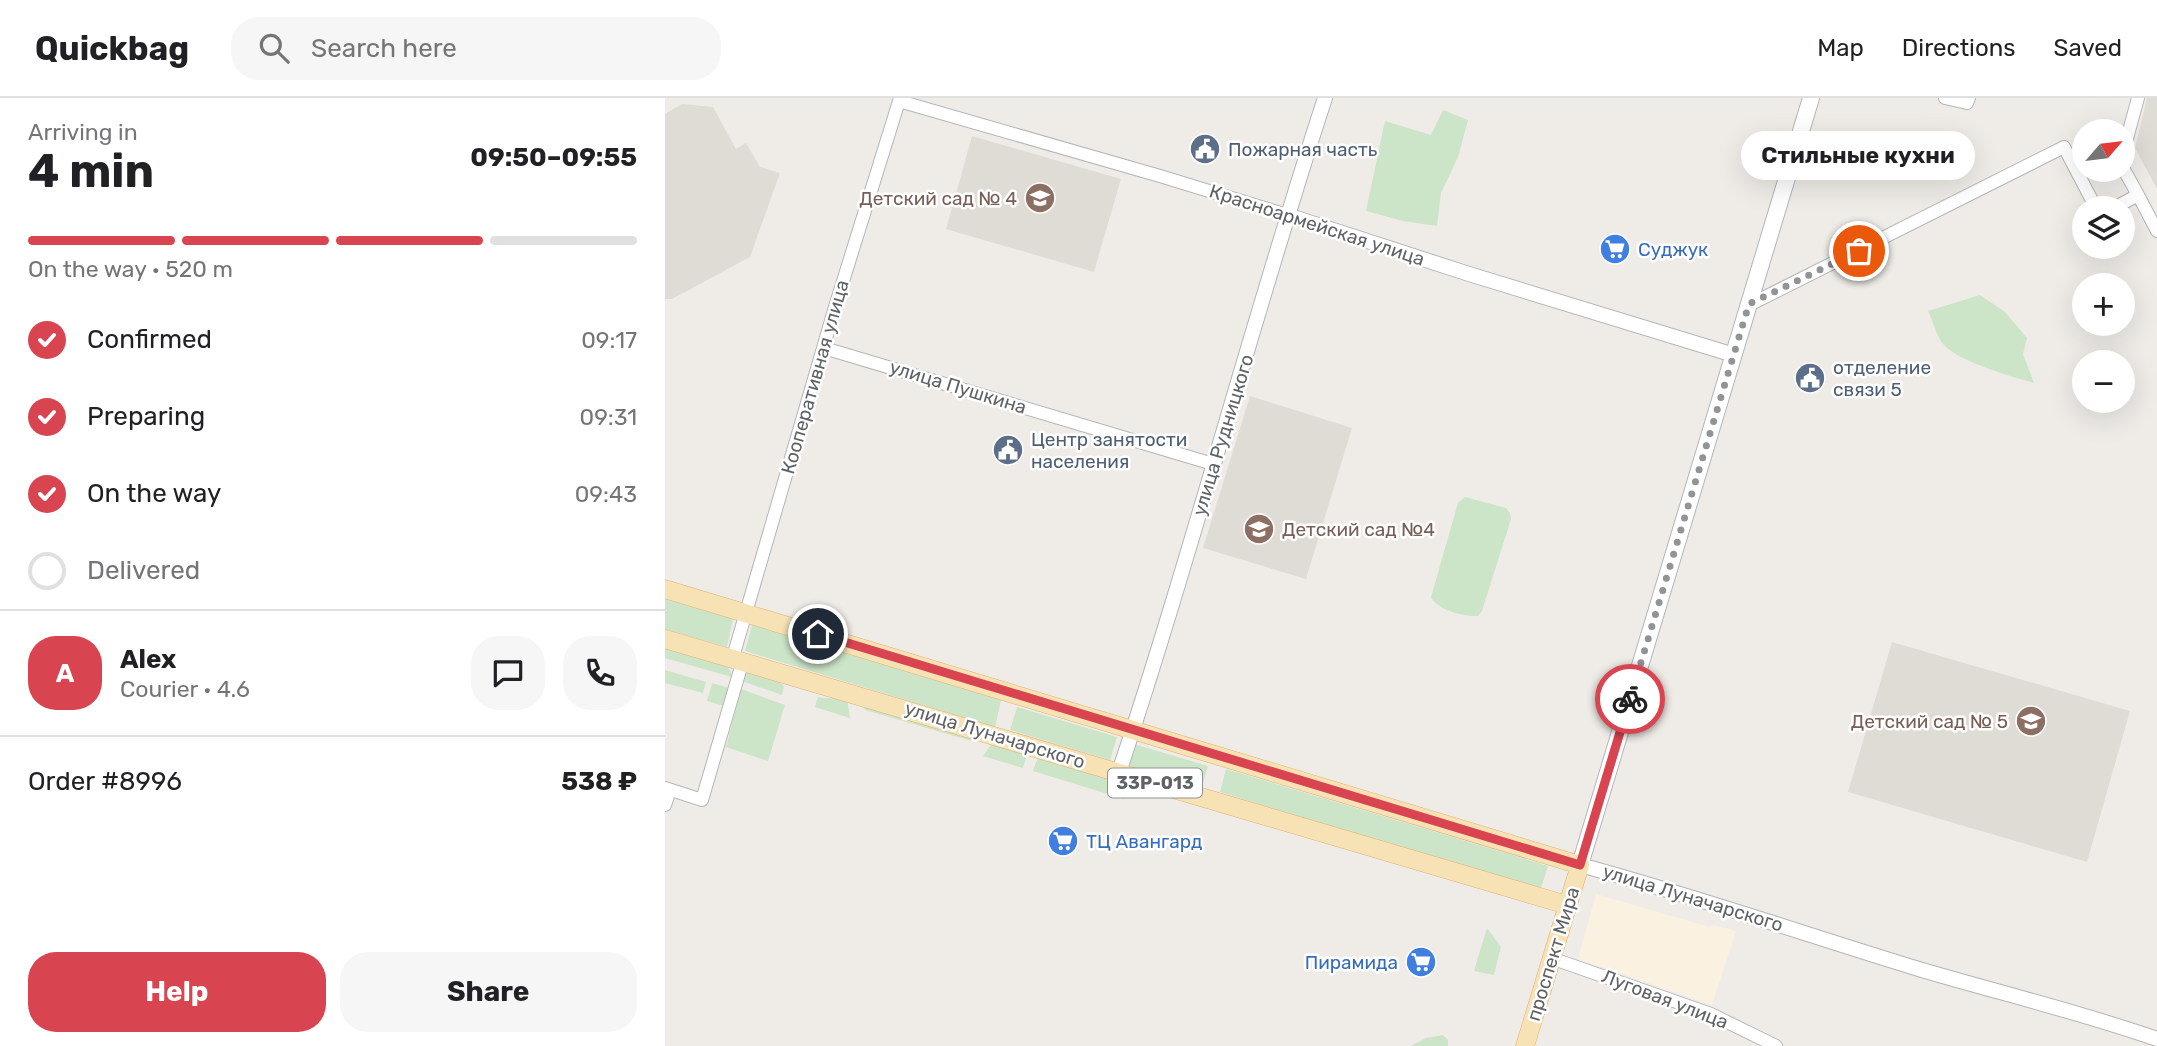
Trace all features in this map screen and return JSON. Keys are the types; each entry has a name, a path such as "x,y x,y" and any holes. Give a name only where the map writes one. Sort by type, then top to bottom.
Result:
{"main road":[{"name":"проспект Мира","path":"1525,1046 1811,98"},
{"name":"улица Луначарского","path":"665,589 1580,865"},
{"name":"улица Луначарского","path":"665,639 1567,905"}],"street":[{"name":"улица Рудницкого","path":"1119,772 1154,667 1287,215 1325,98"},
{"path":"1945,98 1966,103 1969,98"},
{"path":"2132,119 2138,98"},
{"name":"Красноармейская улица","path":"899,100 1160,176 1734,355"},
{"name":"Кооперативная улица","path":"668,789 702,800 738,659 746,613 899,100"},
{"path":"1749,304 2064,147 2090,196"},
{"path":"2130,182 2157,231"},
{"name":"улица Пушкина","path":"824,348 1213,464"},
{"path":"665,805 668,789"},
{"name":"улица Луначарского","path":"1580,865 1976,986 2108,1022 2157,1039"},
{"name":"Луговая улица","path":"1551,958 1711,1014 1776,1046"}],"shaded area":[{"path":"2147,98 2157,98 2157,189 2135,148"},
{"path":"682,104 713,107 736,149 746,143 760,167 780,173 750,257 672,299 665,299 665,114"},
{"path":"972,136 1121,179 1094,272 946,229"},
{"path":"1250,396 1352,428 1306,579 1203,548"},
{"path":"1892,642 2130,711 2087,862 1848,792"},
{"path":"1596,894 1709,927 1714,925 1736,931 1712,1005 1578,959"}],"green space":[{"path":"1443,110 1468,120 1458,157 1441,193 1437,226 1403,221 1366,211 1385,121 1431,135"},
{"path":"1980,295 2005,312 2027,338 2023,354 2034,383 1963,358 1945,346 1940,339 1928,311"},
{"path":"1465,497 1506,508 1511,519 1482,611 1478,616 1451,612 1439,606 1431,597 1458,503"},
{"path":"665,599 733,619 727,647 665,630"},
{"path":"752,625 1001,700 995,727 745,651"},
{"path":"665,647 725,664 732,677 665,658"},
{"path":"665,670 706,682 703,693 665,683"},
{"path":"746,671 772,677 784,686 782,695 742,681"},
{"path":"712,683 729,688 724,706 707,701"},
{"path":"741,689 785,705 768,761 726,747"},
{"path":"818,697 847,698 850,718 815,707"},
{"path":"860,702 985,739 975,742 865,710"},
{"path":"1017,707 1117,737 1110,760 1010,730"},
{"path":"993,742 1027,755 1023,768 983,756"},
{"path":"1127,742 1208,766 1201,790 1122,765"},
{"path":"1038,757 1125,783 1127,790 1124,799 1033,771"},
{"path":"1226,769 1548,866 1540,891 1220,792"},
{"path":"1487,928 1501,947 1494,975 1474,971"},
{"path":"1443,1035 1448,1040 1448,1046 1411,1046 1426,1038"}],"way so far":[{"path":"1630,699 1749,304 1859,251"}],"place":[{"name":"Пожарная часть","path":"1205,149"},
{"name":"Детский сад № 4","path":"1040,198"},
{"name":"Суджук","path":"1615,249"},
{"name":"Стильные кухни","path":"1859,251"},
{"name":"отделение связи 5","path":"1810,378"},
{"name":"Центр занятости населения","path":"1008,450"},
{"name":"Детский сад №4","path":"1259,529"},
{"name":"Детский сад № 5","path":"2031,721"},
{"name":"ТЦ Авангард","path":"1063,841"},
{"name":"Пирамида","path":"1421,962"}],"route":[{"path":"818,634 1580,865 1630,699"}]}
